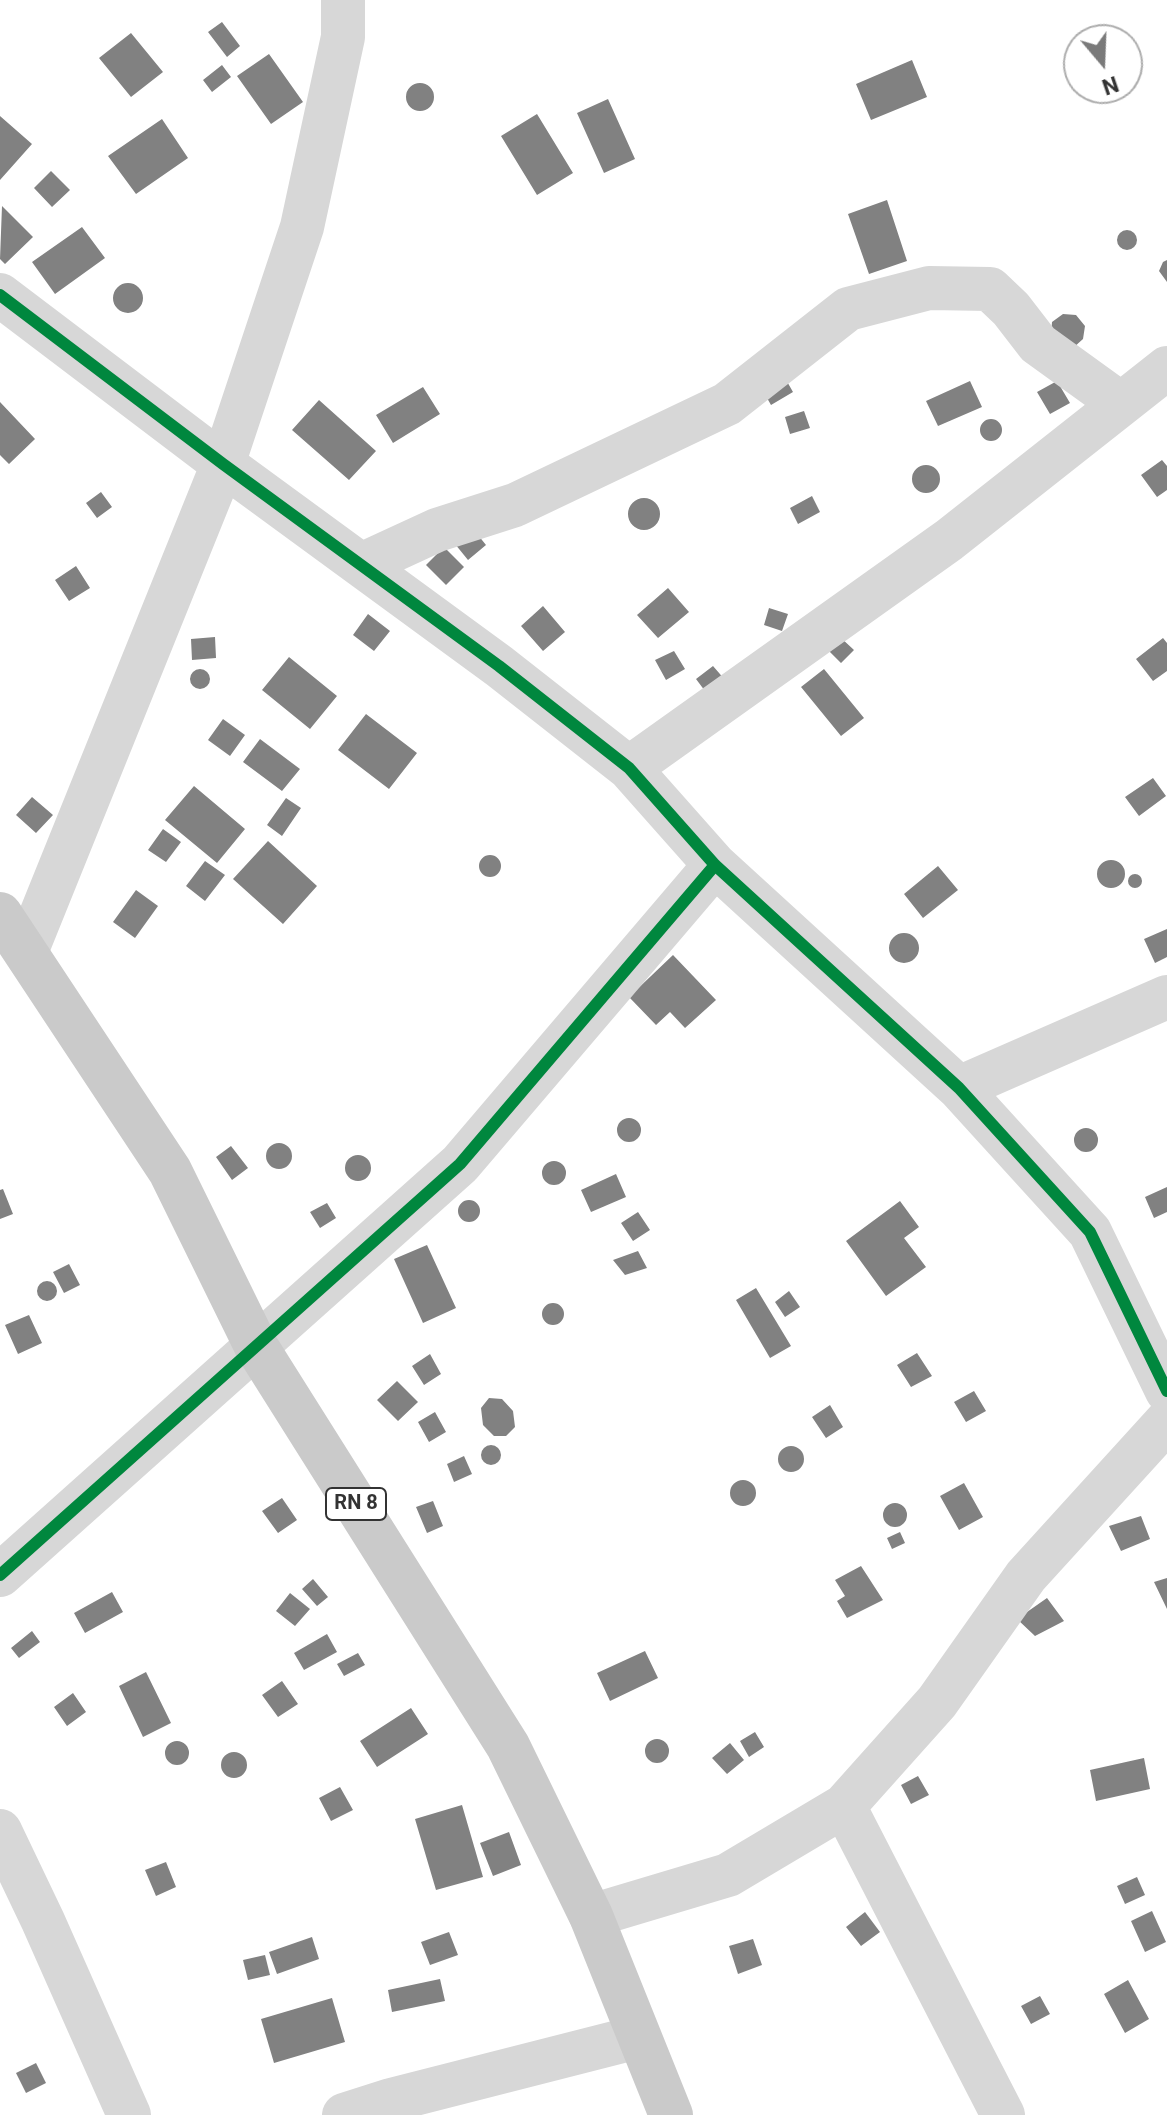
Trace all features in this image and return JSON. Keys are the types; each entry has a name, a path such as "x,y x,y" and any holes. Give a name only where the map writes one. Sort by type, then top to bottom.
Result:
{"main road":[{"name":"RN 8","path":"0,914 170,1171 256,1346 508,1746 591,1916 671,2115"}],"street":[{"path":"26,952 223,464 302,227 343,37 343,0"},
{"path":"361,565 437,530 515,505 727,404 848,309 929,288 990,289 1011,309 1038,344 1121,404"},
{"path":"0,295 223,464 499,666 629,768 715,865 959,1088 1090,1232 1167,1391"},
{"path":"629,768 949,540 1167,368"},
{"path":"0,1575 460,1164 715,865"},
{"path":"959,1088 1167,997"},
{"path":"591,1916 728,1875 844,1806 937,1702 1026,1576 1167,1421"},
{"path":"844,1806 1003,2115"},
{"path":"0,1831 129,2115"},
{"path":"344,2115 391,2100 638,2037"}],"building":[{"path":"222,22 240,46 227,57 208,32"},
{"path":"131,33 163,72 131,97 99,58"},
{"path":"269,54 303,102 271,124 237,76"},
{"path":"912,60 927,97 871,120 856,84"},
{"path":"222,65 231,77 212,92 203,80"},
{"path":"420,83 430,87 434,97 430,107 420,111 410,107 406,97 410,87"},
{"path":"608,99 635,159 604,173 577,113"},
{"path":"537,114 573,173 537,195 501,136"},
{"path":"0,116 32,144 0,180"},
{"path":"162,119 188,158 136,194 108,156"},
{"path":"51,171 70,190 52,207 34,188"},
{"path":"887,200 907,261 869,274 848,214"},
{"path":"2,206 33,237 5,264 0,259"},
{"path":"82,227 105,258 55,294 32,262"},
{"path":"1127,230 1134,233 1137,240 1134,247 1127,250 1120,247 1117,240 1120,233"},
{"path":"1167,260 1167,282 1159,271"},
{"path":"128,283 139,287 143,298 139,309 128,313 117,309 113,298 117,287"},
{"path":"1063,314 1076,315 1085,326 1083,339 1073,348 1051,335 1052,322"},
{"path":"781,371 793,392 771,405 759,384"},
{"path":"970,381 982,407 938,426 926,401"},
{"path":"1057,381 1070,403 1050,414 1037,392"},
{"path":"423,387 440,414 393,443 376,415"},
{"path":"319,400 376,451 349,480 292,430"},
{"path":"0,402 35,439 9,464 0,455"},
{"path":"804,411 810,428 790,434 785,417"},
{"path":"991,419 999,422 1002,430 999,438 991,441 983,438 980,430 983,422"},
{"path":"1162,460 1167,466 1167,490 1157,497 1141,475"},
{"path":"926,465 936,469 940,479 936,489 926,493 916,489 912,479 916,469"},
{"path":"101,492 112,507 97,518 86,503"},
{"path":"812,496 820,512 798,524 790,508"},
{"path":"644,498 655,503 660,514 655,525 644,530 633,525 628,514 633,503"},
{"path":"474,530 486,545 468,560 455,544"},
{"path":"444,547 464,567 446,585 426,565"},
{"path":"76,566 90,588 69,601 55,580"},
{"path":"668,588 689,612 658,638 637,615"},
{"path":"543,606 565,632 543,651 521,626"},
{"path":"769,608 788,614 782,631 764,625"},
{"path":"368,614 390,631 374,651 353,635"},
{"path":"215,637 216,658 192,660 191,639"},
{"path":"840,637 854,650 841,663 827,649"},
{"path":"1163,638 1167,643 1167,671 1153,681 1136,659"},
{"path":"674,651 685,669 666,680 655,660"},
{"path":"289,657 337,696 310,729 262,690"},
{"path":"713,666 726,681 708,695 696,679"},
{"path":"196,669 204,669 210,679 204,689 196,689 190,683 190,675"},
{"path":"824,669 864,718 841,736 801,687"},
{"path":"366,714 417,753 389,789 338,750"},
{"path":"223,719 245,735 230,756 208,740"},
{"path":"260,739 300,769 282,791 243,762"},
{"path":"1153,778 1166,796 1139,816 1125,797"},
{"path":"194,786 245,829 217,863 165,820"},
{"path":"32,797 53,815 36,833 16,815"},
{"path":"286,798 301,808 282,836 267,825"},
{"path":"163,829 181,842 166,862 148,850"},
{"path":"268,841 317,886 283,924 233,879"},
{"path":"490,855 498,858 501,866 498,874 490,877 482,874 479,866 482,858"},
{"path":"1111,860 1121,864 1125,874 1121,884 1111,888 1101,884 1097,874 1101,864"},
{"path":"205,861 225,875 205,901 186,886"},
{"path":"938,866 958,890 923,918 904,894"},
{"path":"1135,874 1142,881 1135,888 1128,881"},
{"path":"136,890 158,906 135,938 113,922"},
{"path":"1167,929 1167,957 1155,963 1144,939"},
{"path":"904,933 915,937 919,948 915,959 904,963 893,959 889,948 893,937"},
{"path":"673,955 716,1000 685,1028 670,1012 656,1025 629,997"},
{"path":"629,1118 638,1121 641,1130 638,1139 629,1142 620,1139 617,1130 620,1121"},
{"path":"1086,1128 1095,1131 1098,1140 1095,1149 1086,1152 1077,1149 1074,1140 1077,1131"},
{"path":"279,1143 288,1147 292,1156 288,1165 279,1169 270,1165 266,1156 270,1147"},
{"path":"231,1146 248,1168 232,1180 216,1157"},
{"path":"358,1155 367,1159 371,1168 367,1177 358,1181 349,1177 345,1168 349,1159"},
{"path":"554,1161 562,1165 566,1173 562,1181 554,1185 546,1181 542,1173 546,1165"},
{"path":"616,1174 626,1197 591,1212 581,1190"},
{"path":"1167,1187 1167,1212 1154,1218 1145,1197"},
{"path":"3,1189 13,1214 0,1219 0,1190"},
{"path":"465,1200 473,1200 480,1211 473,1222 465,1222 458,1215 458,1207"},
{"path":"900,1201 919,1227 904,1238 926,1267 886,1296 846,1241"},
{"path":"327,1203 336,1218 320,1228 310,1212"},
{"path":"638,1212 650,1230 633,1241 621,1223"},
{"path":"427,1245 456,1308 423,1323 394,1259"},
{"path":"638,1251 647,1268 625,1275 613,1260"},
{"path":"69,1264 80,1285 64,1293 53,1272"},
{"path":"43,1281 51,1281 57,1291 51,1301 43,1301 37,1295 37,1287"},
{"path":"756,1288 791,1346 770,1358 736,1300"},
{"path":"789,1291 800,1307 785,1317 775,1302"},
{"path":"553,1303 561,1306 564,1314 561,1322 553,1325 545,1322 542,1314 545,1306"},
{"path":"29,1315 42,1343 18,1354 5,1325"},
{"path":"917,1353 932,1376 911,1387 897,1365"},
{"path":"430,1354 441,1374 424,1385 412,1366"},
{"path":"397,1381 418,1402 398,1421 377,1400"},
{"path":"974,1391 986,1411 966,1422 954,1402"},
{"path":"489,1398 502,1399 513,1411 515,1427 506,1436 494,1436 483,1425 481,1408"},
{"path":"830,1405 843,1427 826,1438 812,1417"},
{"path":"435,1412 446,1432 429,1442 418,1422"},
{"path":"491,1445 498,1448 501,1455 498,1462 491,1465 484,1462 481,1455 484,1448"},
{"path":"791,1446 800,1450 804,1459 800,1468 791,1472 782,1468 778,1459 782,1450"},
{"path":"464,1456 472,1474 454,1482 447,1464"},
{"path":"743,1480 752,1484 756,1493 752,1502 743,1506 734,1502 730,1493 734,1484"},
{"path":"964,1483 983,1517 959,1530 940,1496"},
{"path":"282,1498 297,1520 278,1533 262,1511"},
{"path":"433,1501 443,1526 427,1533 416,1507"},
{"path":"895,1503 904,1506 907,1515 904,1524 895,1527 886,1524 883,1515 886,1506"},
{"path":"1141,1516 1150,1539 1121,1551 1109,1526"},
{"path":"900,1532 905,1543 892,1549 887,1538"},
{"path":"861,1566 883,1600 847,1618 837,1601 845,1596 835,1580"},
{"path":"1167,1578 1167,1609 1154,1582"},
{"path":"313,1579 328,1597 317,1606 302,1589"},
{"path":"112,1592 123,1612 85,1633 74,1613"},
{"path":"290,1593 310,1609 295,1626 276,1611"},
{"path":"1047,1598 1064,1621 1035,1636 1017,1619"},
{"path":"32,1631 40,1642 19,1658 11,1648"},
{"path":"327,1634 337,1652 304,1670 294,1653"},
{"path":"645,1651 658,1678 610,1701 597,1673"},
{"path":"358,1653 365,1665 344,1676 337,1664"},
{"path":"146,1672 171,1723 143,1737 119,1686"},
{"path":"282,1681 298,1704 278,1717 262,1695"},
{"path":"73,1693 86,1712 67,1726 54,1707"},
{"path":"411,1708 428,1734 377,1767 360,1741"},
{"path":"755,1732 764,1747 749,1757 740,1741"},
{"path":"652,1739 662,1739 669,1746 669,1756 662,1763 652,1763 645,1756 645,1746"},
{"path":"177,1741 186,1744 189,1753 186,1762 177,1765 168,1762 165,1753 168,1744"},
{"path":"730,1743 744,1760 727,1774 712,1758"},
{"path":"234,1752 243,1756 247,1765 243,1774 234,1778 225,1774 221,1765 225,1756"},
{"path":"1144,1758 1150,1789 1096,1801 1090,1770"},
{"path":"918,1776 929,1795 911,1804 901,1785"},
{"path":"340,1787 353,1810 331,1821 319,1798"},
{"path":"462,1805 483,1877 436,1890 415,1819"},
{"path":"509,1832 521,1865 493,1876 480,1843"},
{"path":"166,1862 176,1887 156,1896 145,1870"},
{"path":"1137,1877 1145,1895 1125,1904 1117,1886"},
{"path":"1152,1911 1166,1942 1145,1952 1131,1921"},
{"path":"865,1912 880,1932 861,1946 846,1927"},
{"path":"449,1932 458,1955 430,1965 421,1942"},
{"path":"312,1937 319,1959 277,1974 269,1952"},
{"path":"753,1939 762,1965 738,1974 729,1946"},
{"path":"265,1955 270,1975 248,1980 243,1960"},
{"path":"440,1979 445,2001 392,2012 388,1990"},
{"path":"1128,1980 1149,2019 1125,2033 1104,1994"},
{"path":"1040,1996 1050,2014 1031,2024 1021,2006"},
{"path":"332,1998 345,2042 274,2063 261,2019"},
{"path":"36,2063 46,2083 26,2093 16,2073"}],"cycle path":[{"path":"0,295 223,464 499,666 629,768 715,865 959,1088 1090,1232 1167,1391"},
{"path":"0,1575 460,1164 715,865"}]}
